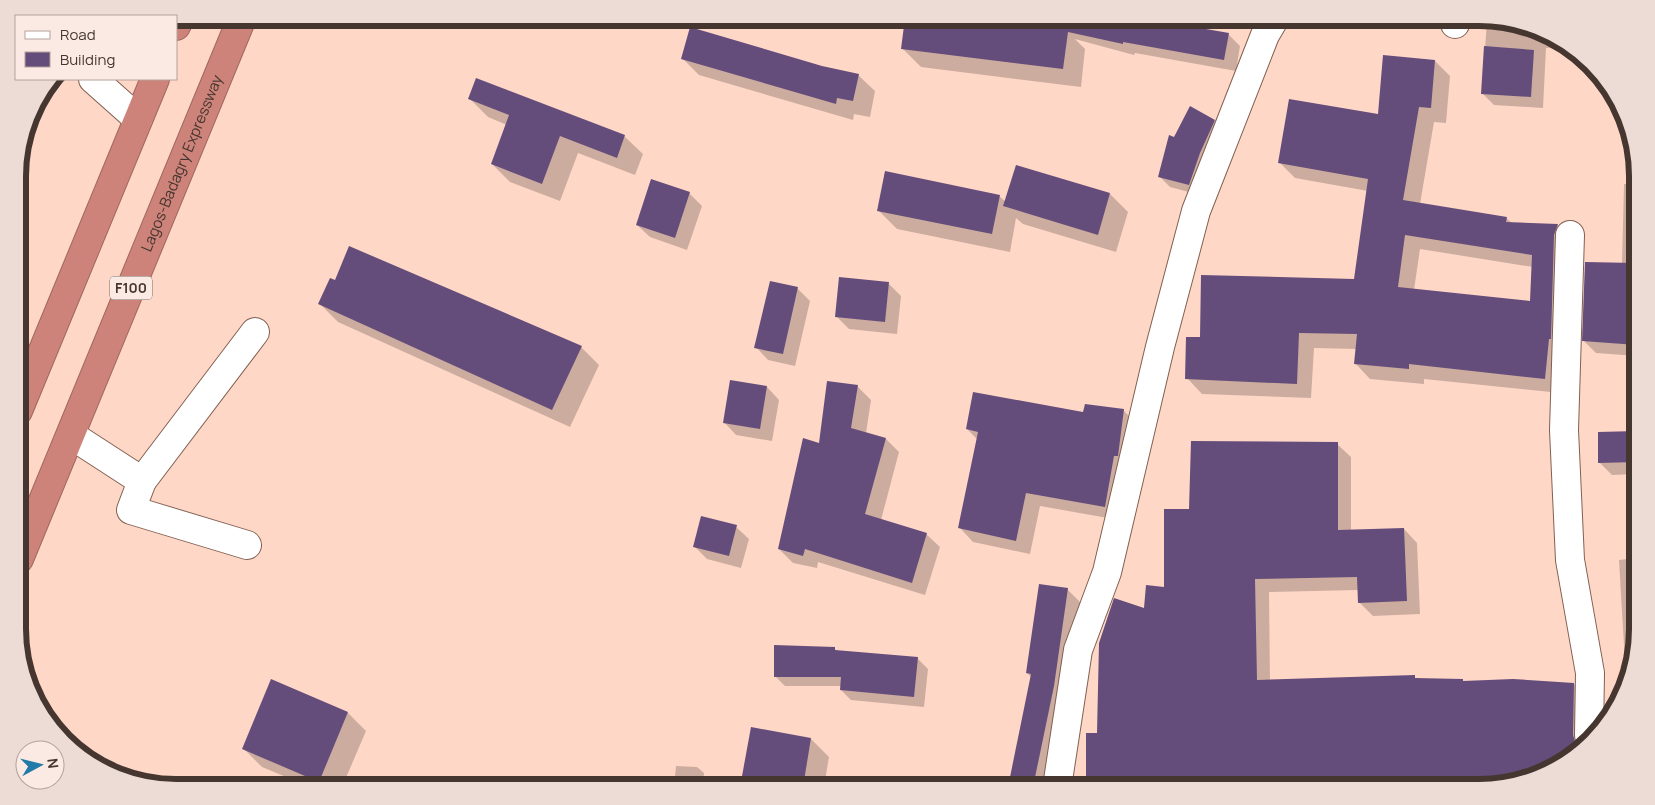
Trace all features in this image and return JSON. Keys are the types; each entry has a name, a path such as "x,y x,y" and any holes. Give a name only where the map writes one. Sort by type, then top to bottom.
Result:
{"highway":[{"name":"Lagos-Badagry Expressway","path":"26,542 238,27"},
{"path":"27,390 154,80"}],"street":[{"path":"1057,778 1078,650 1107,572 1160,347 1196,211 1265,35 1270,26"},
{"path":"94,80 138,119"},
{"path":"1570,235 1564,430 1570,560 1590,673 1589,729"},
{"path":"247,545 131,510 142,481 255,332"},
{"path":"70,435 142,481"}],"building":[{"path":"904,26 1036,26 1059,29 1060,27 1058,26 1190,26 1229,33 1224,60 1123,42 1123,44 1068,32 1063,69 901,49"},
{"path":"690,27 822,66 859,74 853,101 837,98 836,104 681,59"},
{"path":"1484,46 1534,50 1531,97 1481,94"},
{"path":"1383,55 1435,60 1431,108 1419,107 1403,200 1507,217 1506,222 1558,224 1554,235 1551,339 1549,339 1545,379 1409,364 1409,369 1354,364 1357,334 1299,333 1297,384 1185,379 1186,337 1200,337 1201,275 1354,279 1368,179 1278,163 1289,99 1378,114","holes":["1405,235 1532,255 1530,301 1398,287"]},
{"path":"476,78 625,135 617,158 560,136 542,184 491,164 509,115 468,99"},
{"path":"1190,106 1215,120 1200,153 1189,185 1158,177 1169,135 1174,137"},
{"path":"1016,165 1110,193 1098,235 1003,206"},
{"path":"885,171 1000,195 992,234 877,211"},
{"path":"651,179 690,192 675,238 636,225"},
{"path":"349,246 582,346 552,410 318,304 330,278 335,280"},
{"path":"1585,262 1629,263 1629,344 1582,341"},
{"path":"839,277 889,282 885,322 835,317"},
{"path":"770,281 798,287 783,354 754,348"},
{"path":"730,380 767,386 760,429 723,423"},
{"path":"827,381 858,385 851,428 886,438 865,514 927,533 912,583 805,549 803,556 778,549 803,438 819,443"},
{"path":"973,392 1083,412 1085,404 1124,409 1118,456 1114,456 1105,507 1026,493 1016,541 958,528 978,432 966,429"},
{"path":"1629,431 1629,462 1598,463 1598,432"},
{"path":"1191,441 1338,442 1338,530 1404,528 1407,601 1358,603 1357,577 1255,579 1257,680 1415,675 1415,678 1463,679 1463,681 1513,679 1574,683 1573,735 1575,742 1562,753 1527,771 1508,776 1488,778 1086,778 1086,733 1097,733 1099,643 1114,598 1144,608 1146,585 1164,587 1164,509 1189,509"},
{"path":"701,516 737,525 729,556 693,547"},
{"path":"1039,584 1068,588 1054,686 1035,778 1010,778 1031,674 1026,673"},
{"path":"774,645 835,647 835,650 918,657 914,697 840,690 841,677 774,677"},
{"path":"271,679 348,712 320,779 312,779 242,749"},
{"path":"751,727 811,738 804,779 742,779"}]}
